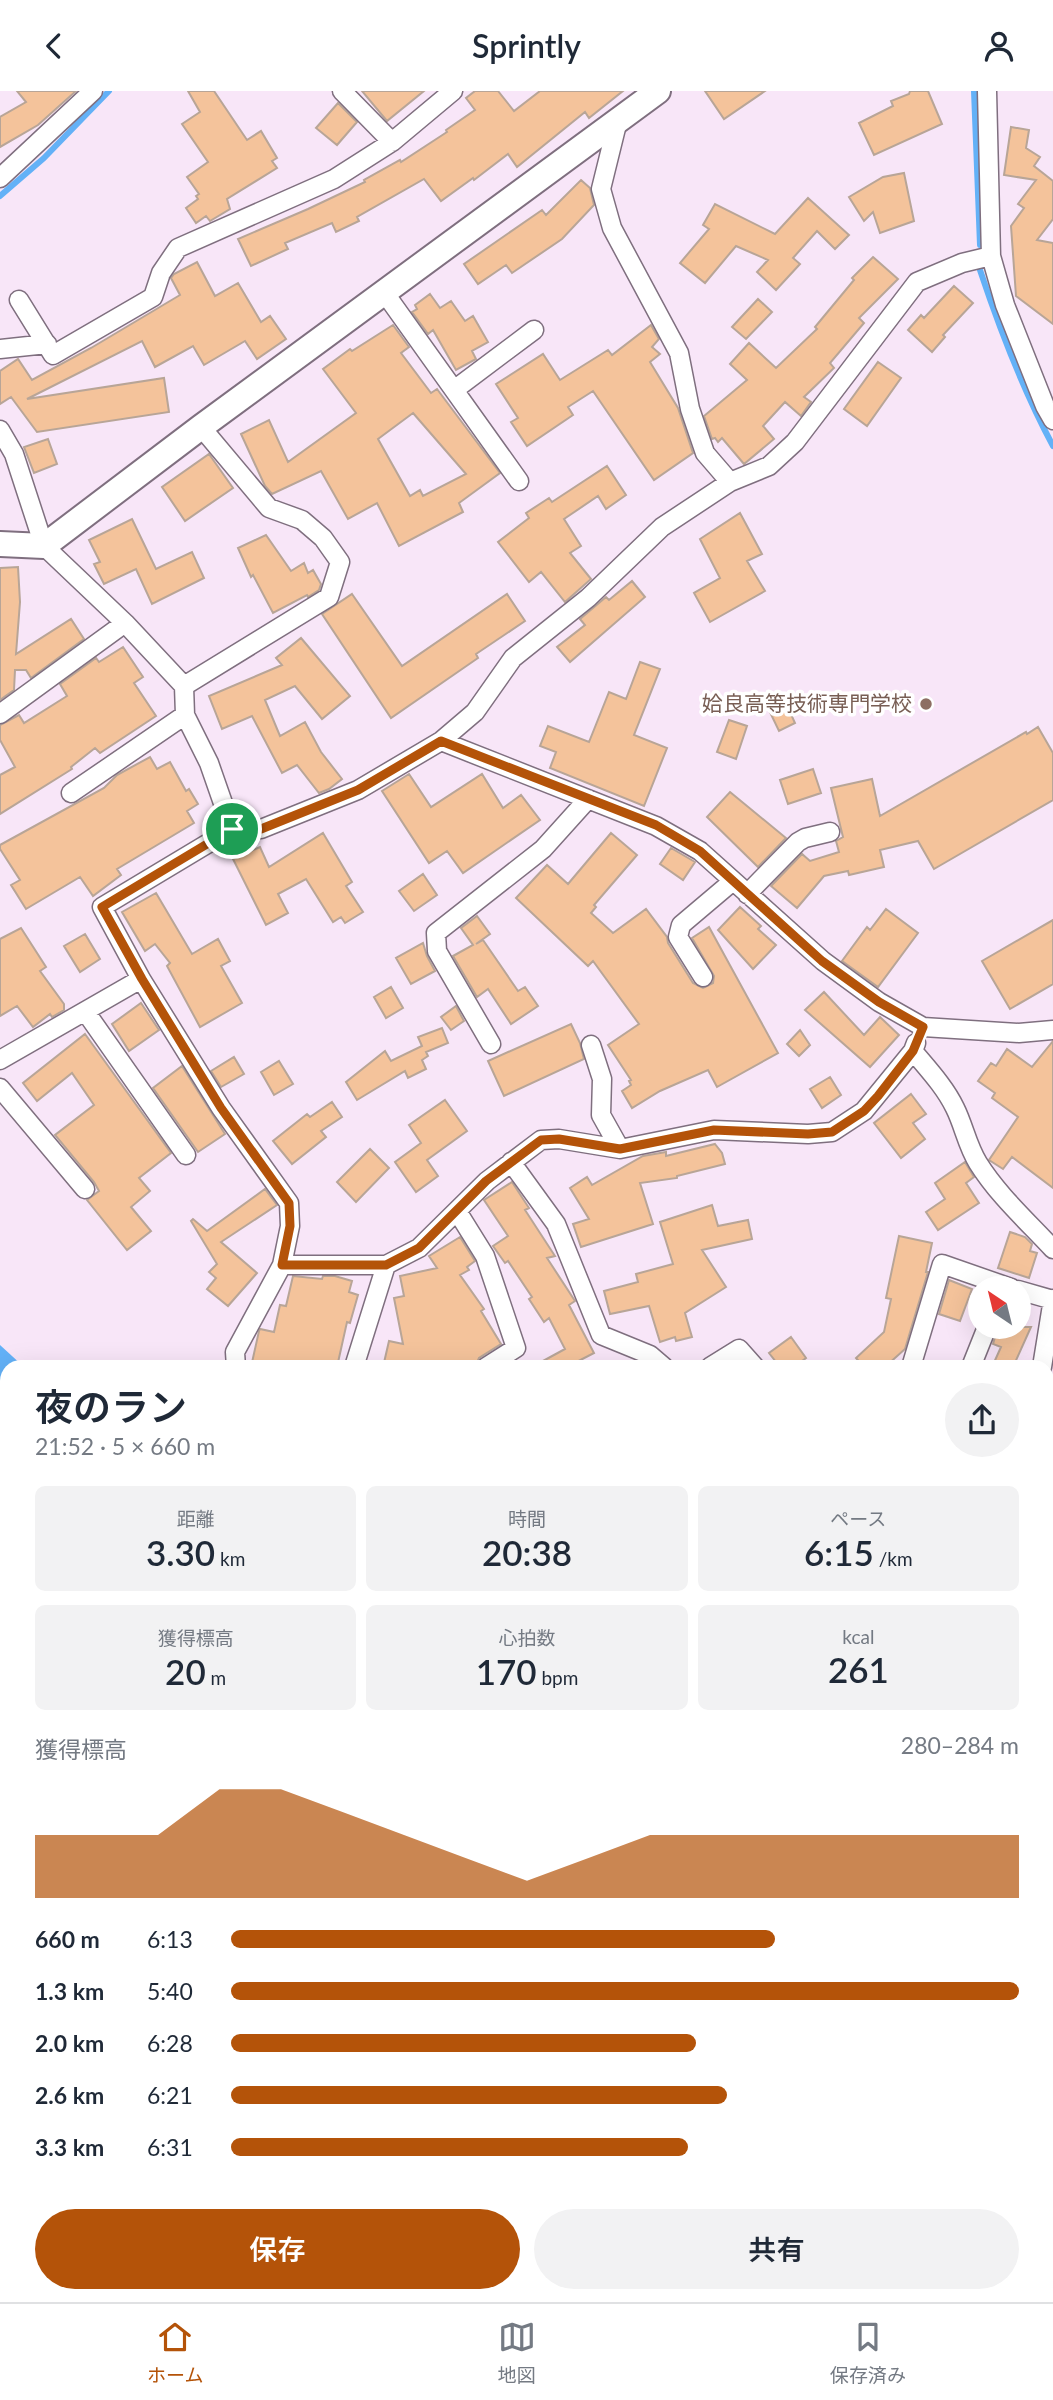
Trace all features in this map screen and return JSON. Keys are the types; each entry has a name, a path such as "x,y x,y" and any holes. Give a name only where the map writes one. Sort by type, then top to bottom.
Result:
{"street":[{"path":"0,178 93,91"},
{"path":"342,91 392,142"},
{"path":"19,300 53,355 153,297 162,273 178,248 334,179 392,142 453,91"},
{"path":"0,544 44,547 201,427 658,91"},
{"path":"987,91 991,256 1005,305 1053,420"},
{"path":"618,120 601,189 612,228 679,353 690,409 705,453 730,482"},
{"path":"236,1360 235,1352 282,1265 290,1226 289,1203 221,1108 142,979 102,907 232,829 261,829 358,790 441,741 475,712 513,658 588,598 662,527 730,482 769,466 795,442 916,282 962,263 991,256"},
{"path":"384,292 519,481"},
{"path":"454,390 534,330"},
{"path":"0,349 47,344"},
{"path":"184,686 329,597 340,562 323,538 302,520 268,508 201,427"},
{"path":"0,430 14,454 44,547 125,623 184,686 185,715 209,763 232,829"},
{"path":"0,715 125,623"},
{"path":"71,793 185,715"},
{"path":"441,741 656,825 700,851 822,961 879,1002 923,1027 1018,1033 1053,1030"},
{"path":"491,1044 438,951 436,933 543,849 588,799"},
{"path":"747,894 799,842 830,832"},
{"path":"703,977 678,937 681,925 733,881"},
{"path":"0,1060 142,979"},
{"path":"85,1011 186,1155"},
{"path":"282,1265 386,1265 419,1248 486,1181 541,1140 559,1139 620,1149 714,1130 808,1134 832,1132 864,1111 913,1051 923,1027"},
{"path":"591,1045 602,1079 601,1115 620,1149"},
{"path":"913,1051 938,1080 956,1108 968,1146 979,1165 1008,1202 1053,1249"},
{"path":"0,1088 85,1189"},
{"path":"511,1162 556,1224 601,1335 650,1355 656,1360"},
{"path":"457,1211 485,1256 516,1348 497,1360"},
{"path":"913,1360 942,1264 975,1276"},
{"path":"356,1360 386,1265"},
{"path":"1031,1294 1053,1300 1043,1360"},
{"path":"974,1360 982,1339"},
{"path":"721,1360 739,1349 749,1360"}],"water":[{"path":"0,1345 16,1360 0,1360"}],"building":[{"path":"17,91 76,91 38,125 0,147 0,117 26,102"},
{"path":"188,91 214,91 247,140 261,131 277,158 272,161 277,168 227,199 230,209 210,221 206,216 196,223 186,208 198,199 196,196 199,194 187,177 208,162 182,124 200,112"},
{"path":"362,91 424,91 387,121"},
{"path":"475,91 498,91 514,111 540,91 623,91 589,118 585,112 517,167 508,154 441,201 424,179 357,217 359,221 336,232 332,223 285,243 288,249 251,266 238,239 308,209 365,182 364,180 400,160 401,162 475,110 466,98"},
{"path":"705,91 765,91 724,119"},
{"path":"910,91 928,91 942,124 874,155 859,123 893,106 891,101 909,94"},
{"path":"338,103 357,122 337,145 316,128"},
{"path":"1011,127 1029,130 1026,148 1040,157 1034,166 1053,181 1053,219 1037,240 1053,243 1053,324 1016,296 1011,226 1024,208 1018,204 1036,180 1004,175"},
{"path":"904,173 914,221 880,233 873,212 864,221 849,197 883,177"},
{"path":"581,180 590,188 594,205 562,239 512,273 506,265 478,284 464,264 542,210 546,215"},
{"path":"808,198 849,235 835,249 817,231 793,258 800,264 776,290 757,272 768,260 736,246 705,283 680,263 709,229 703,225 715,204 775,234"},
{"path":"873,257 898,279 859,318 864,323 830,363 834,368 804,397 811,402 801,416 785,402 763,426 774,439 744,464 722,438 718,442 715,438 712,439 704,416 747,380 730,364 749,343 776,368 817,329 815,327 854,280 852,278"},
{"path":"197,262 215,296 238,283 261,322 270,316 286,339 257,359 245,341 204,365 193,346 155,367 142,341 27,399 164,378 169,412 37,432 11,397 0,404 0,371 18,359 32,380 91,348 180,295 171,278"},
{"path":"954,286 973,303 943,335 945,337 932,352 908,330 921,315 924,318"},
{"path":"430,294 440,308 451,301 465,321 473,316 488,342 472,351 476,359 456,370 433,330 428,334 412,312 417,309 415,305"},
{"path":"758,299 772,312 746,339 732,327"},
{"path":"393,325 409,347 401,353 431,393 437,389 500,473 459,503 463,512 399,546 377,503 348,519 321,471 272,494 265,486 241,434 269,420 288,462 356,413 323,369 350,349 352,351","holes":["413,413 466,474 423,496 420,490 410,496 378,439"]},
{"path":"651,325 659,339 652,347 660,354 650,362 678,408 693,453 654,480 593,391 568,407 573,415 527,446 511,422 518,418 496,384 543,354 560,380 608,350 612,355"},
{"path":"878,362 901,378 867,426 844,409"},
{"path":"48,439 57,464 34,473 24,447"},
{"path":"209,454 233,488 185,521 162,487"},
{"path":"607,466 626,495 606,509 598,496 564,519 581,546 570,553 591,579 565,602 541,572 529,582 498,542 529,518 526,513 549,498 552,502"},
{"path":"740,513 762,554 747,561 765,591 710,622 694,593 720,578 700,539"},
{"path":"132,519 156,569 192,552 204,578 152,604 136,569 104,584 94,564 100,562 89,540"},
{"path":"266,535 291,571 304,563 308,573 313,570 321,584 319,590 308,597 307,595 273,613 253,575 251,577 238,548"},
{"path":"18,567 20,602 16,654 71,619 84,639 31,678 26,670 15,670 14,690 0,700 0,568"},
{"path":"632,581 645,597 570,662 557,647 585,625 580,619 606,597 609,600"},
{"path":"352,594 402,666 507,594 525,621 476,654 478,658 391,718 322,614"},
{"path":"301,638 350,696 322,719 295,686 265,700 280,736 305,722 321,752 342,779 319,793 297,765 282,773 252,716 222,729 209,696 282,665 276,658"},
{"path":"123,647 143,677 134,683 156,716 100,753 95,748 71,767 72,769 0,814 0,775 15,767 0,740 0,725 19,715 24,723 67,696 60,684 96,658 99,662"},
{"path":"640,662 660,669 634,735 667,748 644,806 550,768 556,752 540,746 548,726 589,742 609,692 626,699"},
{"path":"784,699 795,723 779,731 767,706"},
{"path":"729,720 747,726 736,759 717,752"},
{"path":"1038,727 1053,753 1053,800 934,869 918,841 880,850 884,867 849,875 848,871 824,876 797,908 771,886 802,854 810,861 839,852 836,841 843,837 831,788 872,779 880,816"},
{"path":"150,757 157,769 170,762 186,791 189,789 198,804 187,811 194,823 117,869 121,875 93,896 80,877 26,909 11,885 20,880 0,845 104,788 117,775"},
{"path":"813,769 821,793 788,804 780,780"},
{"path":"409,774 431,807 482,774 503,808 521,795 540,820 463,873 447,851 429,863 382,791"},
{"path":"730,792 786,838 758,867 707,817"},
{"path":"323,833 352,882 346,886 363,912 345,923 341,917 333,922 306,879 278,894 288,913 266,925 233,859 260,847 269,867"},
{"path":"611,833 637,855 594,905 596,907 591,913 613,933 646,909 667,937 693,983 703,988 713,983 714,976 692,938 709,927 778,1053 717,1087 708,1070 660,1091 632,1108 622,1091 631,1085 631,1080 608,1045 639,1024 593,961 588,966 516,898 547,865 568,884"},
{"path":"671,848 695,862 683,880 660,864"},
{"path":"423,874 437,895 414,911 399,891"},
{"path":"156,893 192,954 218,939 230,961 221,966 242,1003 200,1027 167,966 170,963 155,944 145,951 122,912"},
{"path":"740,907 761,926 758,929 776,945 753,969 718,930"},
{"path":"886,909 918,933 878,987 842,961 867,927 870,930"},
{"path":"477,916 490,934 476,944 483,940 518,991 525,987 538,1006 511,1024 488,989 477,997 453,956 473,945 461,928"},
{"path":"1053,920 1053,984 1010,1009 982,961"},
{"path":"21,928 46,967 40,971 64,1004 64,1010 52,1017 50,1014 33,1027 17,1006 0,1016 0,939"},
{"path":"85,934 100,959 80,972 64,946"},
{"path":"423,943 435,971 411,984 396,958"},
{"path":"391,987 403,1008 386,1018 374,997"},
{"path":"824,992 864,1035 880,1017 899,1035 870,1067 805,1010"},
{"path":"141,1003 159,1030 129,1051 112,1024"},
{"path":"456,1006 464,1021 451,1030 441,1017"},
{"path":"571,1024 584,1059 504,1096 488,1061"},
{"path":"442,1028 448,1043 426,1052 428,1056 422,1060 426,1069 408,1078 405,1071 357,1100 346,1082 385,1051 391,1061 422,1046 418,1037"},
{"path":"800,1030 810,1045 799,1056 787,1044"},
{"path":"85,1034 171,1153 139,1178 150,1191 131,1207 151,1231 127,1250 87,1200 99,1191 94,1182 55,1135 94,1105 72,1073 37,1101 23,1083"},
{"path":"1053,1041 1053,1188 1012,1157 1003,1169 989,1160 1018,1117 992,1098 995,1093 978,1081 991,1063 996,1066 1007,1049 1032,1067"},
{"path":"234,1057 244,1074 221,1087 211,1071"},
{"path":"279,1061 293,1084 274,1095 261,1072"},
{"path":"182,1066 225,1134 198,1152 153,1088"},
{"path":"830,1077 841,1095 822,1108 810,1089"},
{"path":"911,1094 926,1114 913,1123 925,1139 901,1158 874,1123"},
{"path":"445,1100 467,1131 427,1160 438,1176 416,1192 395,1162 421,1143 409,1125"},
{"path":"332,1102 342,1117 321,1131 326,1137 292,1164 273,1141 307,1114 310,1117"},
{"path":"715,1144 722,1153 725,1164 677,1178 640,1183 653,1224 581,1247 573,1224 589,1219 570,1188 587,1177 592,1185 643,1156 666,1152 666,1156"},
{"path":"370,1149 389,1168 356,1202 337,1182"},
{"path":"965,1162 974,1177 966,1183 979,1203 938,1230 926,1212 945,1199 935,1183"},
{"path":"512,1182 529,1208 525,1210 555,1256 547,1258 575,1301 569,1305 594,1353 580,1360 545,1360 565,1349 549,1318 544,1322 529,1299 532,1297 508,1261 505,1263 493,1246 508,1236 484,1200"},
{"path":"265,1189 277,1205 221,1242 257,1273 228,1306 207,1289 216,1278 209,1272 217,1264 191,1221 193,1219 207,1231"},
{"path":"712,1205 718,1226 748,1220 752,1239 702,1250 726,1287 685,1313 692,1337 676,1341 675,1337 660,1342 649,1306 610,1314 604,1291 638,1282 636,1274 673,1264 660,1222"},
{"path":"1010,1232 1025,1237 1032,1244 1030,1251 1037,1253 1030,1276 998,1268"},
{"path":"899,1236 932,1243 928,1272 905,1349 893,1360 858,1360 856,1358 884,1332 891,1299 886,1298"},
{"path":"460,1237 475,1261 467,1267 469,1270 460,1275 484,1309 481,1311 501,1344 478,1360 385,1360 389,1341 403,1344 394,1298 404,1296 400,1276 437,1268 429,1256"},
{"path":"293,1276 322,1279 323,1276 335,1276 352,1281 349,1292 358,1295 350,1323 347,1322 339,1360 253,1360 260,1329 274,1332 280,1305 286,1306"},
{"path":"949,1280 968,1287 968,1300 960,1321 939,1314"},
{"path":"791,1337 806,1358 774,1360 769,1353"},
{"path":"994,1339 1026,1339 1016,1360 995,1360 1001,1347 993,1344"}],"waterway":[{"path":"0,196 44,158 109,91"},
{"path":"974,91 980,245"},
{"path":"980,270 1013,359 1053,446"}],"place":[{"name":"姶良高等技術専門学校","path":"926,704"}],"route":[{"path":"441,741 656,825 700,851 822,961 879,1002 923,1027 913,1051 878,1096 864,1111 832,1132 808,1134 714,1130 620,1149 559,1139 541,1140 486,1181 419,1248 386,1265 282,1265 290,1226 289,1203 221,1108 142,979 102,907 232,829 261,829 358,790 441,741"}]}
